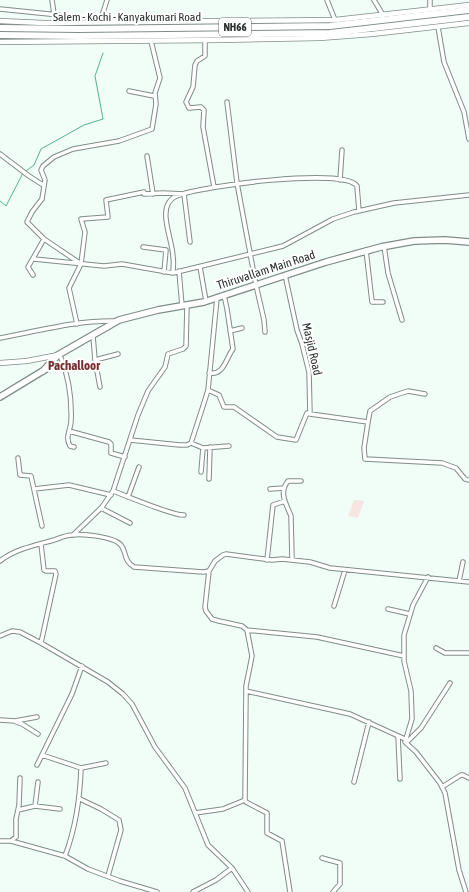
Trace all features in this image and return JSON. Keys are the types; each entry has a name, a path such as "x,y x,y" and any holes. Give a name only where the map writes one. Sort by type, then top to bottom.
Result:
{"highway":[{"name":"Salem - Kochi - Kanyakumari Road","path":"0,28 78,29 330,26 469,10"},
{"name":"Salem - Kochi - Kanyakumari Road","path":"0,35 78,36 330,33 469,17"}],"main road":[{"name":"Thiruvallam Main Road","path":"0,397 44,371 60,356 77,345 118,321 206,301 366,250 414,241 445,240 469,242"}],"street":[{"path":"52,0 54,14"},
{"path":"100,22 107,0"},
{"path":"326,0 335,20"},
{"path":"374,0 383,15"},
{"path":"430,0 430,10"},
{"path":"0,22 335,20 469,5"},
{"path":"0,10 54,14 62,16 66,22"},
{"path":"0,42 320,38 469,24"},
{"path":"438,27 446,70 464,112 469,139"},
{"path":"205,40 205,56 197,61 195,65 192,87 186,102 189,108 201,108 204,110 203,127 214,187"},
{"path":"81,264 44,239 27,222 32,212 42,199 44,178 42,168 44,164 58,155 81,147 119,141 151,130 153,127 156,104 154,96 160,81 160,76 151,41"},
{"path":"129,91 154,96"},
{"path":"227,102 237,183 264,320 265,332"},
{"path":"340,180 342,150"},
{"path":"0,154 43,185"},
{"path":"147,156 153,194"},
{"path":"173,273 174,257 166,208 172,199 184,194 237,183 299,178 340,180 353,182 357,186 359,211"},
{"path":"77,324 69,288 80,270 85,232 81,219 108,217 106,200 144,192 144,194 184,194"},
{"path":"184,194 190,242"},
{"path":"34,259 104,266 122,264 173,273 283,246 333,219 359,211 394,203 469,194"},
{"path":"33,275 28,267 34,259 44,239"},
{"path":"384,246 388,273 402,320"},
{"path":"143,247 166,250 164,272"},
{"path":"366,250 372,302 383,302"},
{"path":"200,267 206,301"},
{"path":"73,535 108,500 112,493 148,391 165,367 167,355 183,349 186,346 184,306 179,271"},
{"name":"Masjid Road","path":"285,275 297,330 309,372 310,414"},
{"path":"209,372 213,373 220,371 225,366 228,356 233,349 224,295"},
{"path":"191,443 208,390 216,298"},
{"path":"0,338 48,328 103,320 118,321"},
{"path":"230,331 242,328"},
{"path":"93,336 95,360 100,387"},
{"path":"95,360 118,354"},
{"path":"0,363 60,356 70,392 71,416 67,436 70,446 74,447"},
{"path":"208,390 219,395 224,407 234,407 277,437 296,440 307,413 368,422"},
{"path":"425,394 408,391 390,397 370,411 364,448 365,459 442,463 456,468 465,479 469,480"},
{"path":"69,431 109,442 111,444 111,453 125,457"},
{"path":"130,440 180,445 187,445 191,443 203,448 228,446"},
{"path":"209,479 210,447"},
{"path":"201,472 203,448"},
{"path":"18,458 20,475 31,476 42,526"},
{"path":"128,497 139,466"},
{"path":"292,559 291,516 287,510 283,495 284,488 289,480 301,481"},
{"path":"34,489 69,485 128,497 163,510 184,515"},
{"path":"270,489 284,488"},
{"path":"266,560 273,505 285,501"},
{"path":"101,508 130,523"},
{"path":"0,561 17,552 73,535 105,537 120,543 126,558 134,567 204,572 209,571"},
{"path":"41,544 44,570 55,571 56,574 41,643"},
{"path":"404,656 317,636 247,630 242,626 215,620 209,616 206,611 205,603 209,571 215,561 226,554 266,560 292,559 345,570 469,582"},
{"path":"459,581 464,562"},
{"path":"334,606 345,570"},
{"path":"405,741 412,719 411,692 404,667 404,635 410,614 420,590 428,577"},
{"path":"388,609 410,614"},
{"path":"0,636 14,630 82,666 108,682 123,694 132,704 155,747 185,788 208,845 232,868 248,892"},
{"path":"247,630 252,656 246,686 245,800 246,802 267,813 267,833 282,841 290,892"},
{"path":"436,648 444,653 469,653"},
{"path":"37,765 72,694 82,666"},
{"path":"405,741 421,728 450,684"},
{"path":"246,690 350,714 398,736 405,741 416,752 441,785 447,802 459,870 466,892"},
{"path":"0,720 13,721 37,717"},
{"path":"13,721 22,724 38,734"},
{"path":"354,782 369,722"},
{"path":"398,736 400,778"},
{"path":"42,755 81,768 106,763"},
{"path":"65,856 71,840 80,799 81,768"},
{"path":"441,785 446,784 461,775 469,778"},
{"path":"11,841 15,839 17,835 16,819 20,778"},
{"path":"35,806 38,782"},
{"path":"80,799 101,808 119,820 121,830 108,876"},
{"path":"195,813 223,809 245,800"},
{"path":"18,810 35,806 60,809"},
{"path":"0,841 11,841 65,856 88,869 157,892"},
{"path":"322,858 340,863 340,884 333,892"},
{"path":"193,892 216,880 232,868"}],"shaded area":[{"path":"354,500 364,501 358,518 348,516"}],"waterway":[{"path":"26,171 34,165 41,149 84,125 103,119 95,76 103,53"},
{"path":"0,201 6,206 23,173"}],"district":[{"name":"Pachalloor","path":"74,365"}]}
